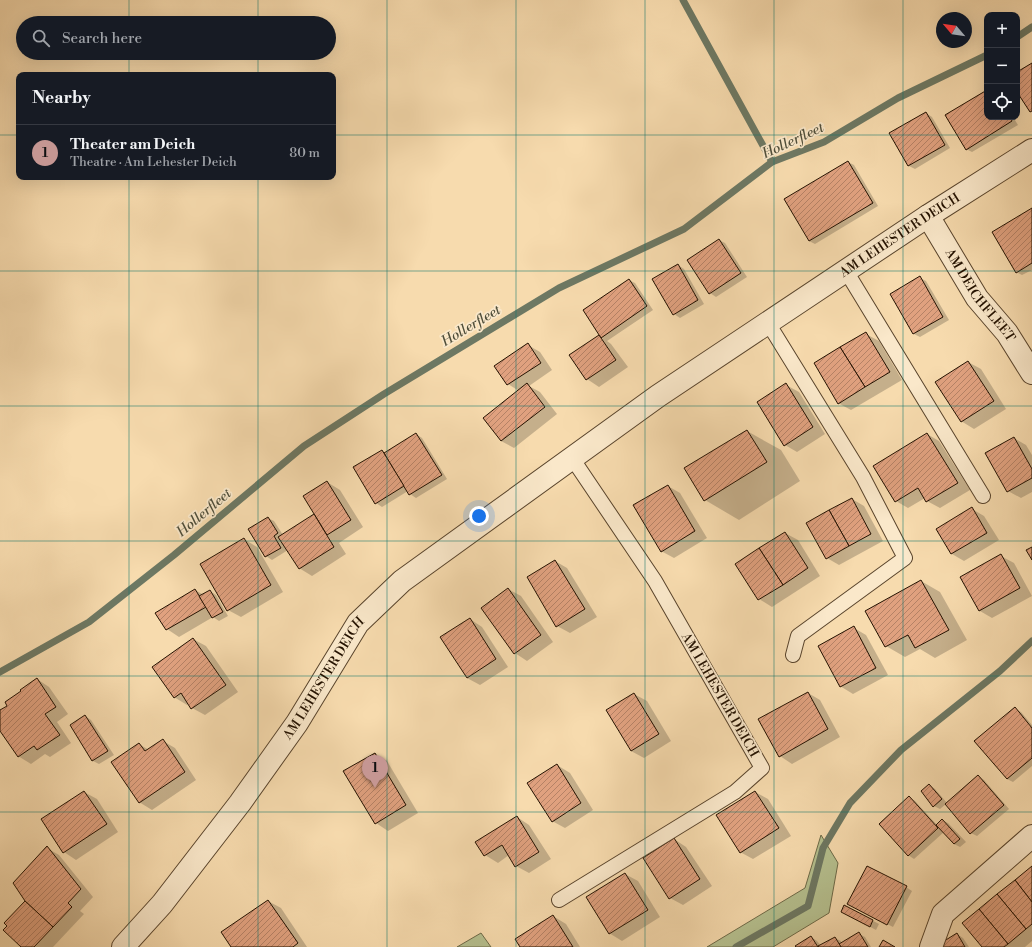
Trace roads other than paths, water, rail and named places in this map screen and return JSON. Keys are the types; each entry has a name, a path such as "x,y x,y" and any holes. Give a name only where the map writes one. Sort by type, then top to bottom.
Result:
{"street":[{"name":"AM LEHESTER DEICH","path":"123,947 162,904 240,803 297,723 358,623 402,580 658,396 928,216 1032,150"},
{"name":"AM DEICHFLEET","path":"928,216 977,298 1008,333 1032,373"},
{"path":"931,947 943,914 1032,836"}],"lane":[{"path":"846,271 983,496"},
{"path":"768,323 863,477 905,558 798,636 793,655"},
{"name":"AM LEHESTER DEICH","path":"559,900 735,792 762,768 655,581 572,458"}],"waterway":[{"path":"683,0 772,162"},
{"name":"Hollerfleet","path":"1020,35 1032,27"},
{"name":"Hollerfleet","path":"0,672 89,622 174,555 304,446 384,394 559,288 684,229 772,162 824,142 898,98 984,56"},
{"path":"736,947 808,906 823,848 850,803 901,750 1000,671 1032,641"}],"place":[{"name":"Theater am Deich","path":"375,788"}]}
